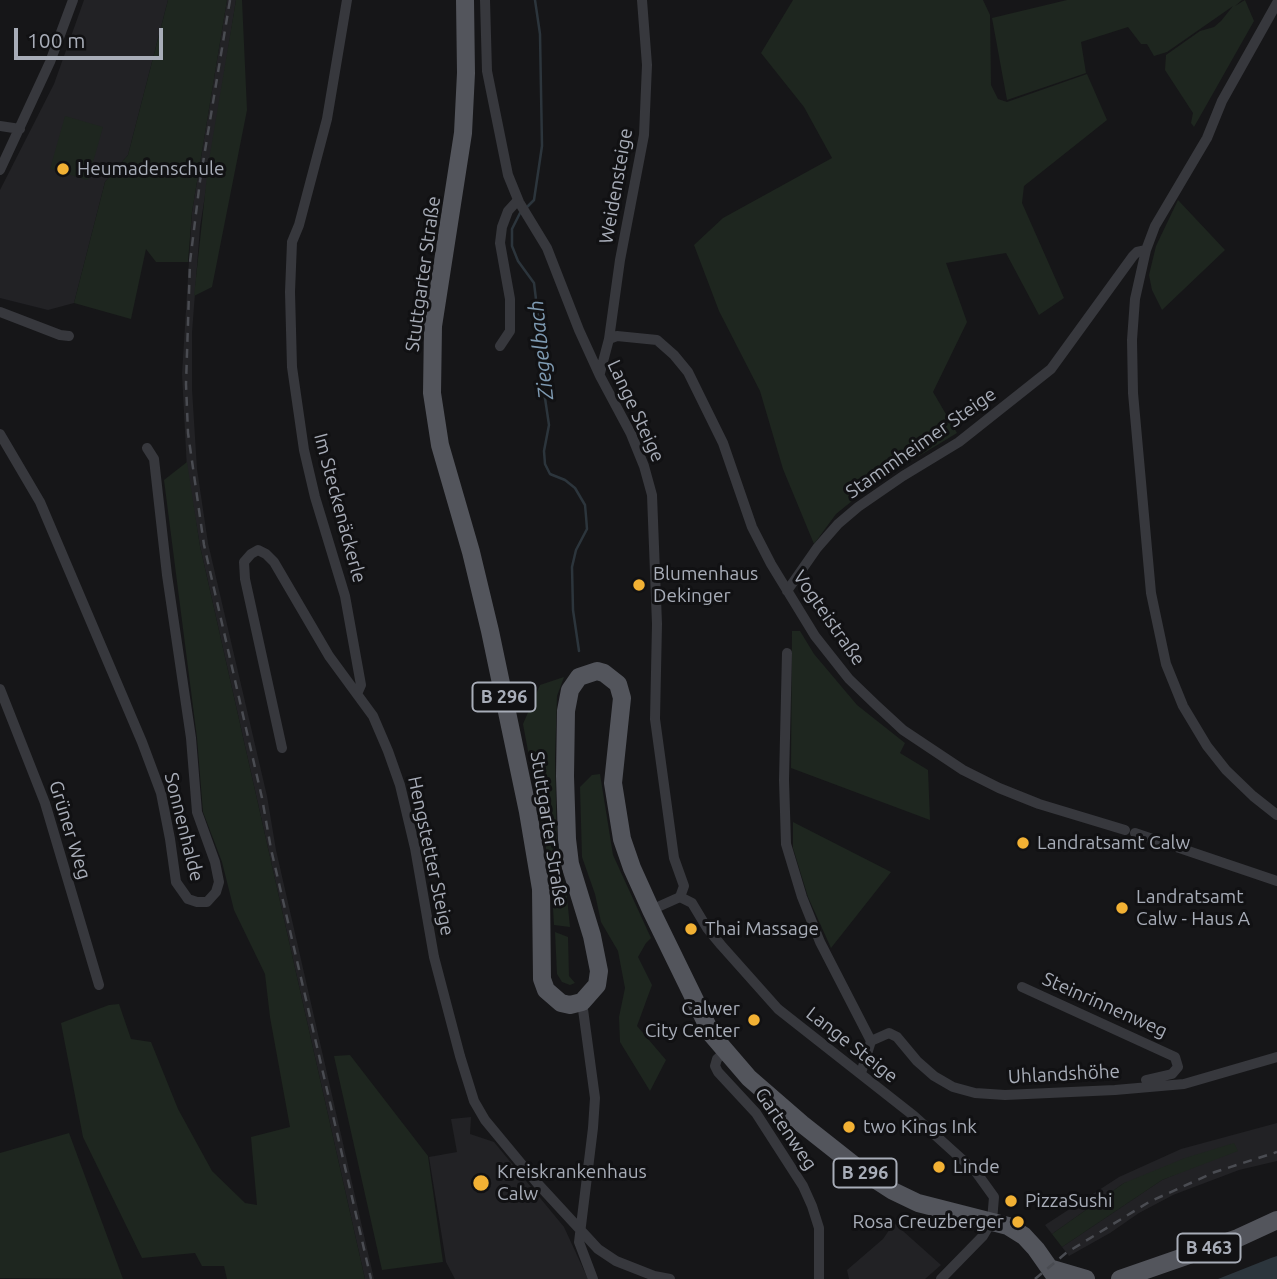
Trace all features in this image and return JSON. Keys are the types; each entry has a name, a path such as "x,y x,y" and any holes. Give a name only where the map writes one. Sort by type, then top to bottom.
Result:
{"main road":[{"name":"Stuttgarter Straße","path":"465,0 463,133 435,311 432,393 440,445 471,552 490,631 530,825 541,890 542,979 552,997 570,1005 582,1002 597,985 599,971 593,939 570,864 565,736 570,690 585,673 604,673 618,684 623,705 615,758 615,806 622,839 632,868 701,1017 724,1052 749,1078 802,1124 859,1169 918,1203 1008,1226 1024,1236 1054,1274"},
{"name":"B 463","path":"1120,1279 1238,1238 1277,1220"},
{"path":"1054,1274 1086,1279"}],"street":[{"path":"0,170 50,62 73,0"},
{"name":"Im Steckenäckerle","path":"347,0 327,120 292,242 290,292 292,367 304,450 315,497 345,596 361,685 357,694"},
{"name":"Lange Steige","path":"485,0 487,71 508,175 518,201 552,257 579,330 631,434 652,495 657,624 655,719 674,858 684,886 680,897 692,903 707,928 778,1009 861,1073 975,1172 994,1197 992,1221"},
{"name":"Weidensteige","path":"600,376 647,113 647,65 642,0"},
{"name":"Stammheimer Steige","path":"787,591 817,548 848,516 903,476 959,442 1046,372 1133,256 1146,250 1155,226 1207,138 1222,101 1276,5"},
{"path":"0,125 20,129"},
{"path":"500,346 510,331 510,299 499,243 508,211 518,201"},
{"path":"1146,250 1135,299 1132,340 1133,393 1151,593 1158,632 1174,688 1199,734 1226,770 1277,815"},
{"path":"0,312 69,336"},
{"name":"Vogteistraße","path":"608,339 617,336 657,340 688,372 723,443 752,527 787,591 815,636 849,679 903,730 963,770 999,788 1039,804 1277,881"},
{"name":"Sonnenhalde","path":"0,434 40,502 142,742 160,793 176,882 188,899 207,902 216,892 219,882 215,862 197,812 191,738 167,575 154,459 147,448"},
{"name":"Hengstetter Steige","path":"282,748 245,579 244,562 258,550 274,562 329,656 373,716 400,785 415,848 434,957 474,1101 485,1120 530,1175 582,1228 598,1249 616,1261 654,1276 670,1279"},
{"path":"787,653 786,844 802,897 820,942 871,1041 861,1073"},
{"name":"Grüner Weg","path":"0,690 45,803 99,985"},
{"path":"651,910 680,897"},
{"name":"Steinrinnenweg","path":"1022,987 1175,1056 1178,1067 1172,1074 1120,1084 1115,1090"},
{"path":"582,1002 595,1098 579,1242 593,1279"},
{"name":"Uhlandshöhe","path":"871,1041 889,1034 897,1037 917,1061 934,1076 953,1087 975,1093 1005,1095 1184,1084 1277,1057"},
{"name":"Gartenweg","path":"724,1052 717,1059 715,1066 756,1113 803,1185 812,1206 819,1228 819,1279"},
{"path":"941,1279 983,1236 992,1221"}],"shaded area":[{"name":"Heumadenschule","path":"84,0 168,0 128,155 105,182 74,303 48,310 0,298 0,190 54,84"},
{"path":"168,0 227,0 192,212 188,262 156,262 146,249 131,319 74,303 105,182 128,155"},
{"path":"227,0 236,0 200,227 192,333 197,469 208,543 374,1279 365,1279 200,546 187,470 182,374 192,212"},
{"path":"236,0 242,0 247,110 212,287 194,296 208,166"},
{"path":"793,0 983,0 990,15 991,85 998,99 1007,102 1087,74 1107,120 1024,186 1022,203 1064,298 1039,315 1006,253 946,263 967,322 933,392 957,433 896,470 852,501 836,514 814,544 783,469 760,391 719,311 694,245 723,218 832,158 804,107 761,53"},
{"path":"1067,0 1242,0 1235,6 1245,0 1254,21 1194,127 1191,123 1193,113 1165,70 1166,55 1200,31 1214,27 1233,6 1167,52 1154,56 1147,44 1141,44 1128,27 1081,42 1086,73 1007,100 992,18"},
{"path":"65,116 103,127 88,180 50,169"},
{"path":"1178,200 1225,250 1162,310 1152,290 1149,275 1156,246"},
{"path":"187,462 200,546 365,1279 227,1279 224,1266 202,1266 195,1253 142,1258 83,1137 61,1023 109,1005 119,1004 131,1039 151,1042 178,1109 212,1171 245,1203 257,1205 251,1137 290,1127 265,974 234,910 222,862 203,812 197,738 164,480"},
{"path":"792,631 800,631 814,654 857,705 905,743 900,753 928,770 930,820 791,768"},
{"path":"564,677 557,696 557,847 570,927 554,925 551,875 523,724 540,685"},
{"path":"600,774 613,855 651,938 638,957 652,985 637,1026 666,1060 650,1091 620,1042 619,1017 625,988 618,951 601,922 582,857 580,787 592,775"},
{"path":"793,822 891,872 831,948 808,897 793,848"},
{"path":"555,932 568,937 569,976 575,983 570,985 562,982 557,974"},
{"path":"350,1055 428,1156 443,1262 382,1270 334,1056"},
{"name":"Kreiskrankenhaus Calw","path":"471,1117 470,1134 494,1142 564,1227 588,1279 455,1279 446,1262 429,1157 457,1152 451,1119"},
{"path":"1277,1123 1277,1161 1239,1170 1173,1195 1069,1256 1062,1247 1162,1180 1190,1168 1124,1183 1052,1234 1045,1225 1119,1177 1181,1149"},
{"path":"69,1133 123,1279 0,1278 0,1153"},
{"path":"1234,1143 1238,1151 1162,1180 1062,1247 1052,1234 1124,1183 1185,1158"},
{"path":"894,1223 941,1265 925,1279 849,1279 847,1270 883,1239"},
{"path":"1277,1256 1277,1279 1218,1279 1271,1258"}],"waterway":[{"name":"Ziegelbach","path":"525,209 534,200 542,146 540,34 535,0"},
{"name":"Ziegelbach","path":"520,213 512,229 512,246 518,261 534,283 549,425 544,451 545,464 550,474 575,488 585,505 587,529 576,550 572,567 573,610 579,651"}],"railway":[{"path":"230,0 200,181 190,262 186,384 188,433 204,545 262,798 271,849 371,1279"},
{"path":"1035,1279 1066,1253 1149,1202 1215,1172 1277,1152"}],"place":[{"name":"Heumadenschule","path":"63,169"},
{"name":"Blumenhaus Dekinger","path":"639,585"},
{"name":"Landratsamt Calw","path":"1023,843"},
{"name":"Landratsamt Calw - Haus A","path":"1122,908"},
{"name":"Thai Massage","path":"691,929"},
{"name":"Calwer City Center","path":"754,1020"},
{"name":"two Kings Ink","path":"849,1127"},
{"name":"Linde","path":"939,1167"},
{"name":"Kreiskrankenhaus Calw","path":"481,1183"},
{"name":"PizzaSushi","path":"1011,1201"},
{"name":"Rosa Creuzberger","path":"1018,1222"}]}
